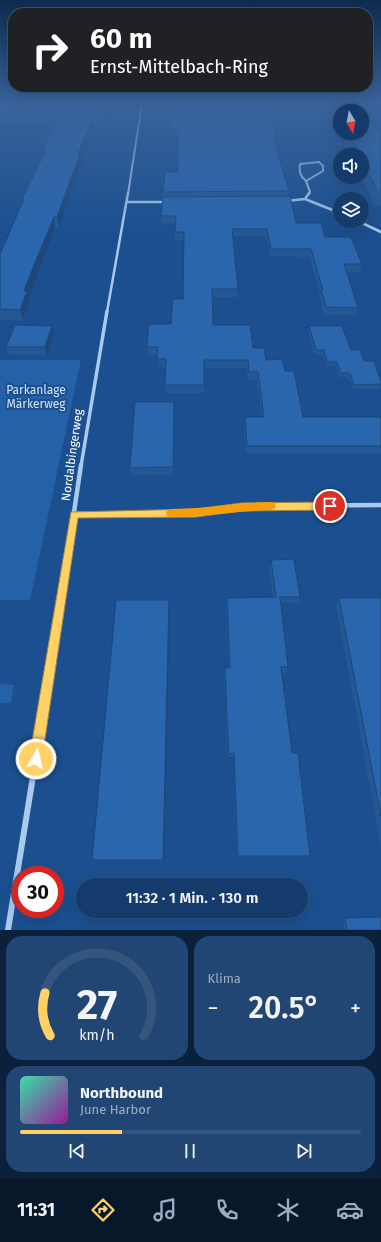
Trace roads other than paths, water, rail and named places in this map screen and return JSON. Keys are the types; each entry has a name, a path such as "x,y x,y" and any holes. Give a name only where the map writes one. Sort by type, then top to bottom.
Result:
{"street":[{"name":"Nordalbingerweg","path":"8,930 93,388 127,202 135,146"},
{"path":"305,199 310,192 306,181 301,177 299,171 300,164 319,162 323,166 323,170 306,181"},
{"path":"279,202 305,199 333,210"},
{"path":"127,202 172,202"},
{"path":"369,226 381,232"},
{"path":"74,514 196,513 252,506 381,505"}],"park label":[{"name":"Parkanlage Märkerweg","path":"36,397"}]}
